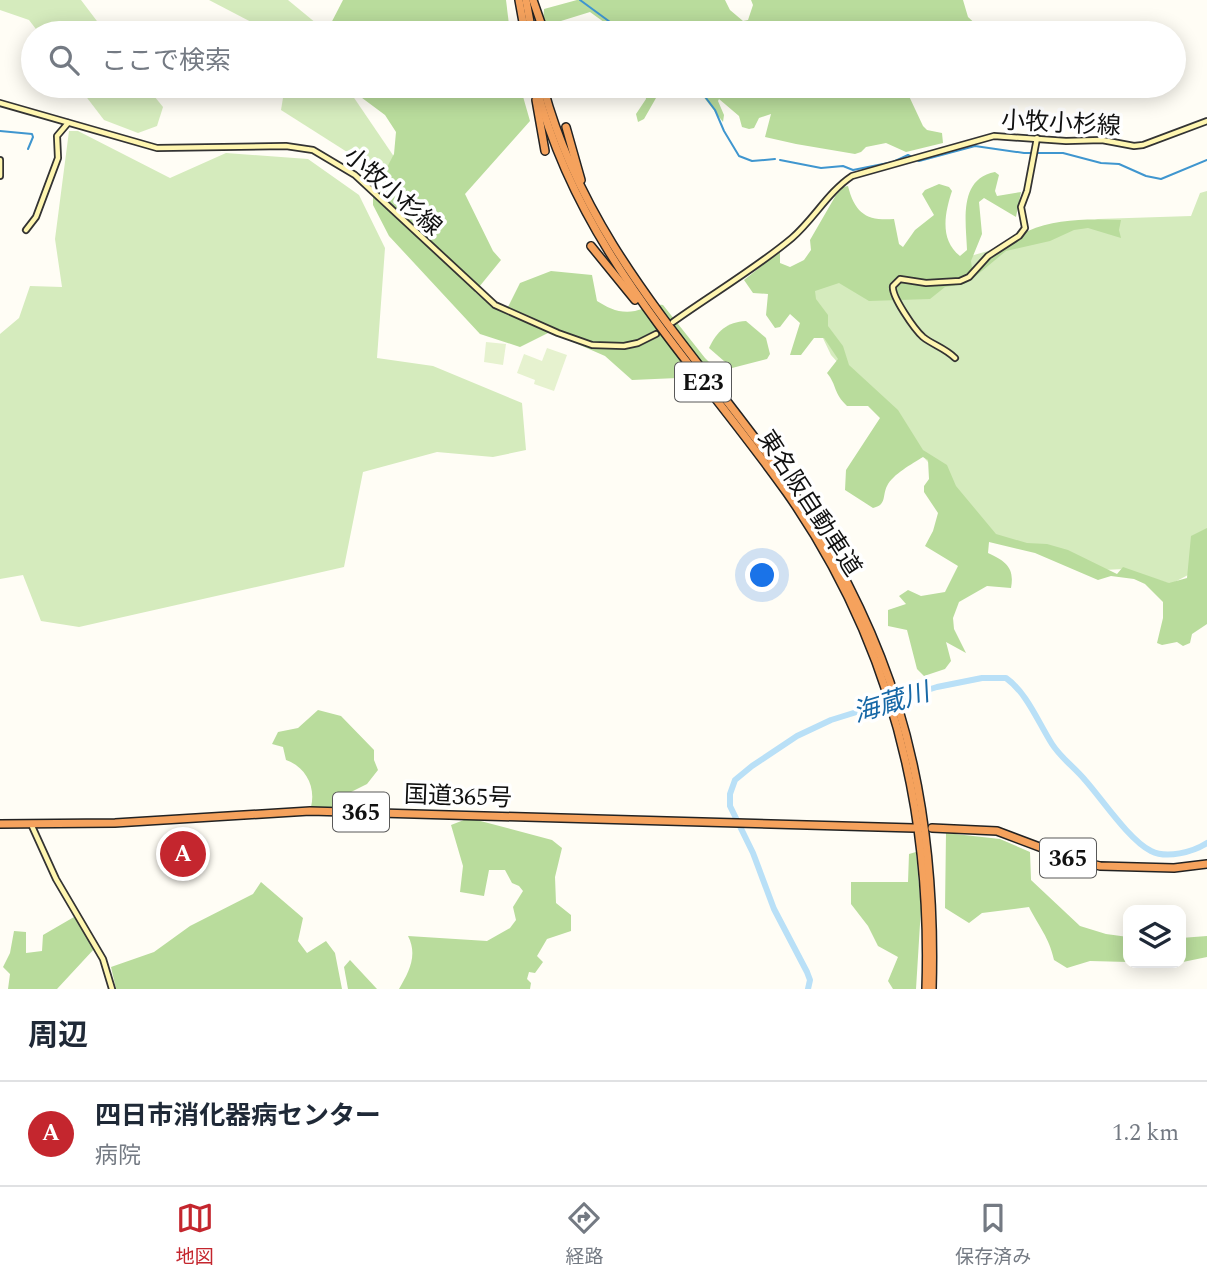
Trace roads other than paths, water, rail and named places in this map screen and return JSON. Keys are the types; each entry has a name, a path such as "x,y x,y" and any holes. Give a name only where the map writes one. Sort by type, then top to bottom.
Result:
{"highway":[{"path":"519,0 523,21"},
{"path":"526,0 530,21"},
{"path":"533,0 540,21"},
{"path":"537,98 545,151"},
{"name":"東名阪自動車道","path":"539,98 556,149 586,215 621,274 799,512 845,590 885,672"},
{"name":"東名阪自動車道","path":"546,98 571,169 603,231 643,293 765,452 816,524 851,587 885,672 916,773 926,837 932,928 932,989"},
{"path":"566,127 579,176 603,231"},
{"path":"591,246 673,346"},
{"name":"東名阪自動車道","path":"898,715 920,834 925,887 926,989"},
{"name":"国道365号","path":"0,824 115,823 298,811 914,828"},
{"name":"365","path":"932,828 998,831 1074,860 1100,866 1174,868 1207,864"}],"main road":[{"name":"小牧小杉線","path":"0,103 157,148 286,146 313,150 355,175 495,305 592,345 624,346 638,343 656,334"},
{"name":"小牧小杉線","path":"673,323 788,242 845,180 862,172 985,137 1102,140 1134,146 1207,121"},
{"path":"26,230 36,218 58,158 57,136 68,123"},
{"path":"955,358 921,334 893,296 893,286 900,279 926,283 960,281 969,277 999,248 1019,236 1025,228 1021,207 1027,191 1037,138"},
{"path":"0,159 0,176"},
{"path":"30,824 56,879 103,959 113,989"}],"waterway":[{"path":"580,0 609,21"},
{"path":"706,98 739,156 752,161 775,159"},
{"path":"0,131 32,134 28,149"},
{"path":"780,160 821,168 843,166 853,170 893,162 908,155 919,161 975,146 1024,153 1063,153 1101,163 1119,164 1146,176 1161,179 1207,160"},
{"name":"海蔵川","path":"808,989 810,980 807,972 774,909 753,853 730,806 730,794 735,780 752,766 797,736 831,720 937,687 982,678 1006,678 1026,700 1056,749 1143,846 1157,853 1172,854 1187,852 1207,843"}],"place":[{"name":"四日市消化器病センター","path":"183,854"}]}
